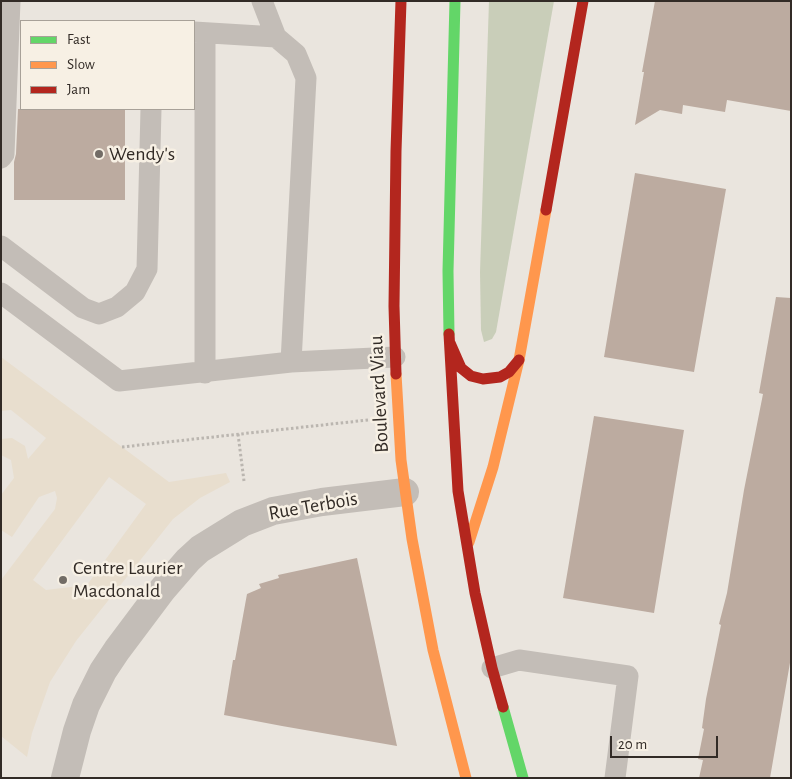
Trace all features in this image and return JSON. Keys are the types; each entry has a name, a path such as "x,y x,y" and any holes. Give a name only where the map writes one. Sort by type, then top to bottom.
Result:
{"main road":[{"name":"Boulevard Viau","path":"401,1 394,253 395,358 401,460 412,539 432,650 466,778"},
{"path":"455,1 448,224 450,393 458,482 467,546 492,668 523,778"},
{"path":"467,546 493,467 519,360 584,1"},
{"path":"389,10 400,34"},
{"path":"448,339 461,368 471,376 483,379 500,377 509,372 519,360"}],"street":[{"name":"Rue Terbois","path":"65,778 86,705 103,671 162,590 188,560 242,523 272,511 322,502 405,492"}],"lane":[{"path":"1,158 4,154 10,1"},
{"path":"262,1 276,38 296,54 306,78 291,362"},
{"path":"205,372 199,33 276,38"},
{"path":"1,246 83,308 100,314 117,307 135,292 147,269 151,110"},
{"path":"1,293 120,381 291,362 395,358"},
{"path":"492,668 518,660 628,676 615,778"}],"path":[{"path":"122,446 369,420"},
{"path":"238,434 244,481"}],"green space":[{"path":"489,1 554,1 496,332 492,339 484,342 481,330 480,272"}],"shaded area":[{"path":"1,357 169,482 226,473 230,482 200,498 173,519 76,641 50,682 32,733 27,757 1,736 1,580 55,509 57,498 55,491 39,497 12,537 1,530 1,495 14,478 11,460 1,455 1,439 12,438 25,446 28,459 46,438 11,410 1,411","holes":["109,477 146,504 87,585 46,590 33,580"]}],"building":[{"path":"655,1 791,1 791,111 727,100 725,112 683,105 682,114 660,110 635,125 644,72 642,72"},
{"path":"18,109 125,110 125,200 14,200 14,162"},
{"path":"635,173 726,189 694,372 604,357"},
{"path":"776,297 791,298 791,657 770,778 699,778 703,760 698,759 704,729 702,728 706,699 763,394 759,393"},
{"path":"594,416 684,430 654,613 563,598"},
{"path":"357,558 397,746 224,715 247,594 261,588 259,584 279,578 278,575"}],"traffic: fast":[{"path":"449,334 448,271 455,1"},
{"path":"503,707 523,778"}],"traffic: slow":[{"path":"469,542 493,467 519,360 546,210"},
{"path":"396,374 401,460 412,539 433,650 466,778"}],"traffic: jam":[{"path":"396,374 394,306 396,151 401,1"},
{"path":"546,210 583,1"},
{"path":"449,334 458,491 475,593 503,707"},
{"path":"450,343 461,368 471,376 483,379 500,377 509,372 519,360"}],"place":[{"name":"Wendy's","path":"99,154"},
{"name":"Centre Laurier Macdonald","path":"63,580"}]}
